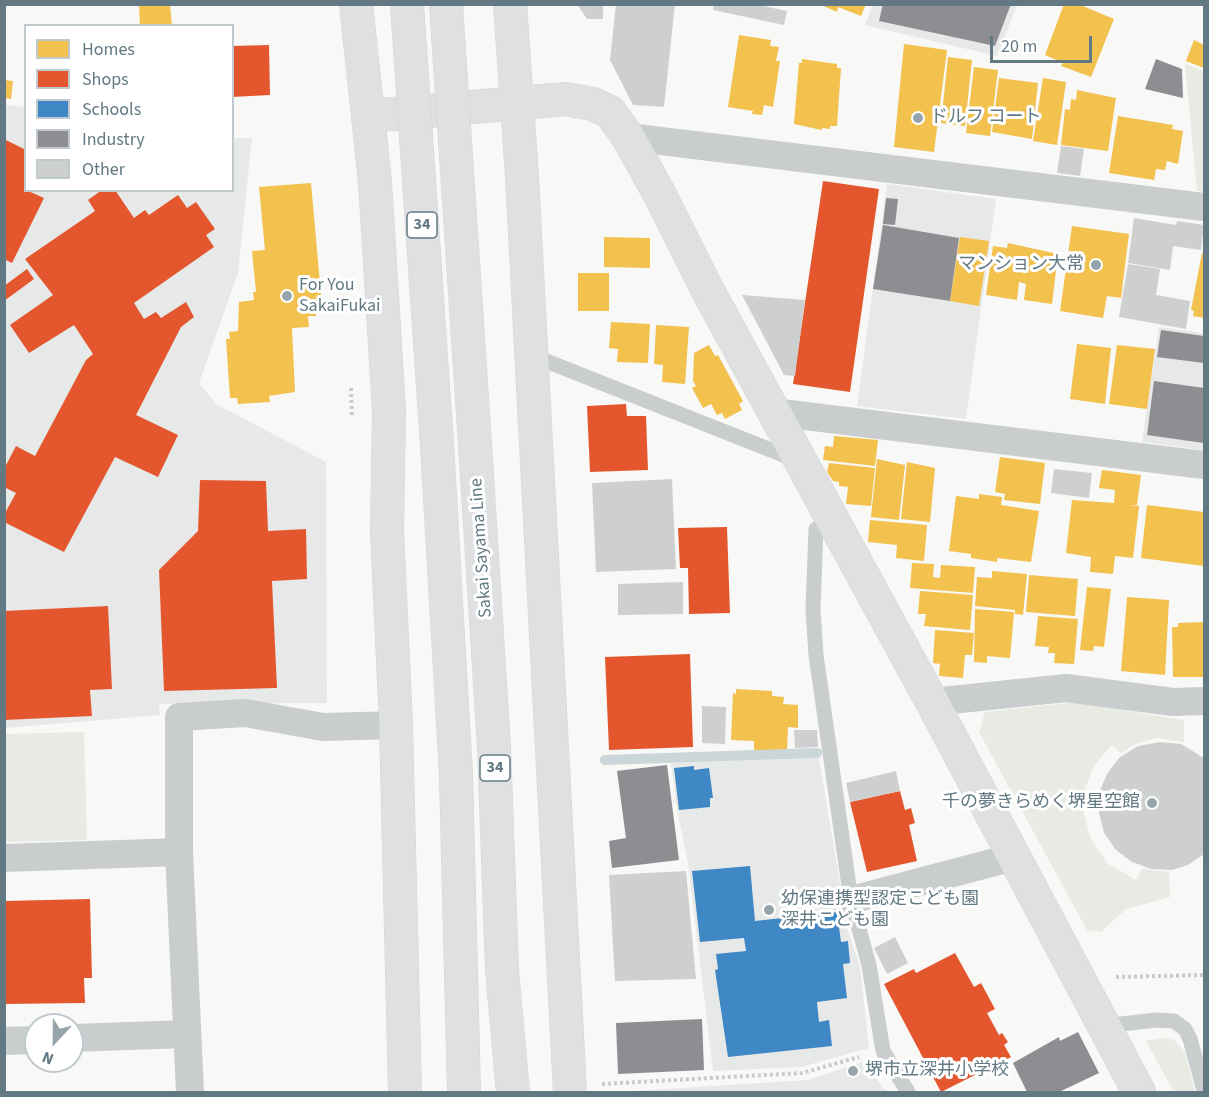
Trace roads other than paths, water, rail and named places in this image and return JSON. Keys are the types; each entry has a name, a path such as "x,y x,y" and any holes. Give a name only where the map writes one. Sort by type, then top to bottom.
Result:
{"main road":[{"path":"356,4 369,116 389,410 387,531 396,725 405,1092"},
{"name":"34","path":"407,4 437,445 456,775 464,1092"},
{"name":"Sakai Sayama Line","path":"446,4 494,747 502,970 513,1092"},
{"path":"510,4 530,355 583,1088"},
{"path":"369,116 565,99 593,104 610,112 628,137 773,412 932,702 1139,1092"}],"street":[{"path":"628,137 1204,207"},
{"path":"773,412 1204,465"},
{"path":"932,702 1066,688 1173,702 1204,701"},
{"path":"190,1092 179,852 179,717 245,712 323,727 396,725"},
{"path":"4,858 179,852"},
{"path":"851,900 1014,857"},
{"path":"84,1038 187,1034"},
{"path":"4,1041 24,1040"}],"lane":[{"path":"530,355 802,463"},
{"path":"832,519 816,529 813,609 816,655 851,900 869,965 883,1050 908,1092"},
{"path":"1104,1026 1147,1020 1174,1021 1185,1029 1190,1039 1204,1090"}],"waterway":[{"path":"605,760 817,753"}],"place":[{"name":"ドルフ コート","path":"918,118"},
{"name":"マンション大常","path":"1096,265"},
{"name":"For You SakaiFukai","path":"287,296"},
{"name":"千の夢きらめく堺星空館","path":"1152,803"},
{"name":"幼保連携型認定こども園 深井こども園","path":"769,910"},
{"name":"堺市立深井小学校","path":"853,1071"}]}
